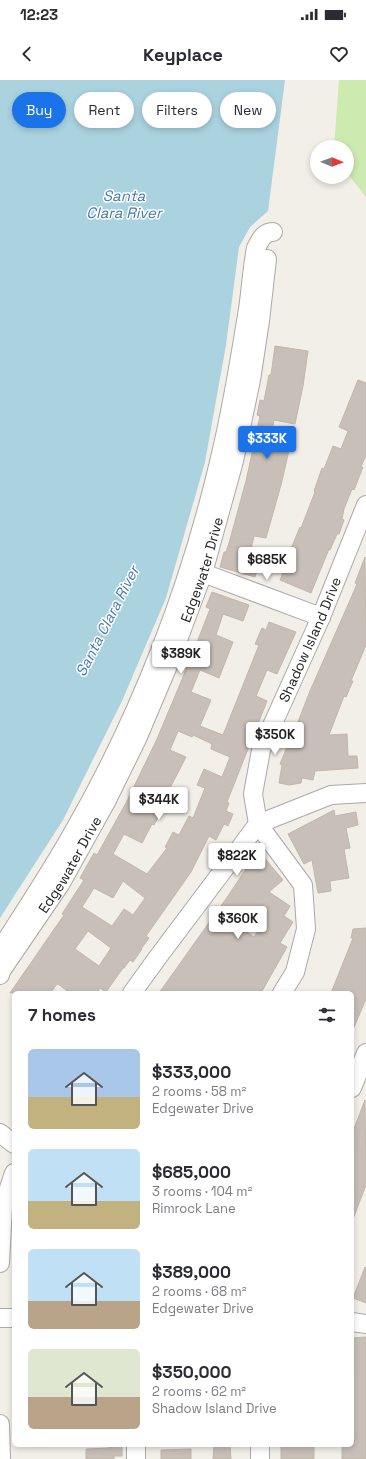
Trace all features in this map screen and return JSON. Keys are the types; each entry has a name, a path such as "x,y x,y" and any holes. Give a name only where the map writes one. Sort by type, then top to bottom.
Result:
{"street":[{"path":"0,950 54,866 108,767 195,572 230,413 256,248 262,237 269,232 273,232"},
{"name":"Edgewater Drive","path":"0,975 1,971 61,883 106,802 137,739 170,661 195,572 234,462 251,380 258,337 267,259"},
{"name":"Shadow Island Drive","path":"283,991 295,972 306,929 303,885 258,824 253,794 261,750 320,617 366,505"},
{"path":"195,572 320,617"},
{"path":"133,991 258,824 331,795 366,793"},
{"path":"354,1083 366,1053"},
{"path":"0,1133 12,1142"},
{"path":"0,1263 4,1206 12,1180"},
{"path":"0,1318 12,1318"},
{"path":"354,1322 366,1324"},
{"path":"0,1424 1,1459"},
{"path":"136,1447 136,1459"},
{"path":"260,1447 260,1459"}],"green space":[{"path":"339,80 366,80 366,197 354,182 354,140 335,140"}],"water":[{"name":"Santa Clara River","path":"0,80 285,80 268,211 250,227 239,247 226,345 205,462 166,598 122,701 63,820 0,918"}],"building":[{"path":"275,346 308,351 303,386 295,424 274,420 270,442 290,446 266,538 254,536 249,558 259,561 255,577 220,567 224,552 226,552 229,543 246,481 260,416 257,415 260,400 264,401 269,375 271,375"},
{"path":"358,380 366,383 366,455 354,490 352,489 344,509 342,519 344,520 339,534 337,534 330,550 329,549 311,593 280,580 292,551 290,551 315,492 314,491 322,468 324,469 333,446 341,449 348,431 339,427"},
{"path":"365,557 366,645 351,681 353,681 346,697 344,696 329,735 347,734 348,756 357,756 358,768 315,771 313,780 302,778 301,783 289,785 279,783 282,765 280,764 357,584 355,583"},
{"path":"212,592 249,605 243,621 223,614 216,635 233,642 219,678 200,670 191,692 211,700 200,726 223,735 259,645 255,644 262,628 266,630 269,622 296,632 277,674 267,670 256,696 267,701 227,802 229,803 226,811 233,814 228,826 224,824 216,840 209,836 191,872 146,936 149,938 142,949 133,962 130,960 123,968 107,991 100,988 98,991 67,991 58,984 52,991 12,991 12,993 10,993 64,915 62,914 84,880 80,878 94,853 97,855 127,801 157,739 210,609 206,607","holes":["178,731 192,737 193,735 212,744 211,749 230,757 222,777 204,769 197,785 205,788 193,818 189,816 179,835 173,832 165,847 167,848 147,874 113,854 124,834 142,843 152,824 154,825 162,810 157,807 166,791 168,792 186,757 170,750","123,881 145,898 133,915 124,909 112,926 82,907 94,888 113,898","88,931 111,948 99,966 75,949"]},
{"path":"334,810 335,816 356,812 358,825 346,828 350,848 344,849 349,878 330,881 331,891 318,893 312,860 304,864 288,834"},
{"path":"261,854 283,880 269,892 290,906 284,916 293,922 280,943 287,947 262,991 160,991 248,866","holes":["249,907 266,918 254,937 237,925"]},
{"path":"366,928 366,999 354,1027 354,991 332,991 353,938 351,938 353,929"},
{"path":"365,1100 366,1185 354,1216 354,1129"},
{"path":"365,1267 366,1303 354,1298"},
{"path":"366,1337 366,1459 342,1459 342,1447 354,1447 354,1338"},
{"path":"122,1447 122,1456 114,1456 114,1459 86,1459 86,1449"},
{"path":"214,1447 230,1447 231,1459 213,1459"},
{"path":"281,1447 314,1447 314,1459 281,1459"},
{"path":"191,1449 191,1459 161,1459 161,1450"}]}
